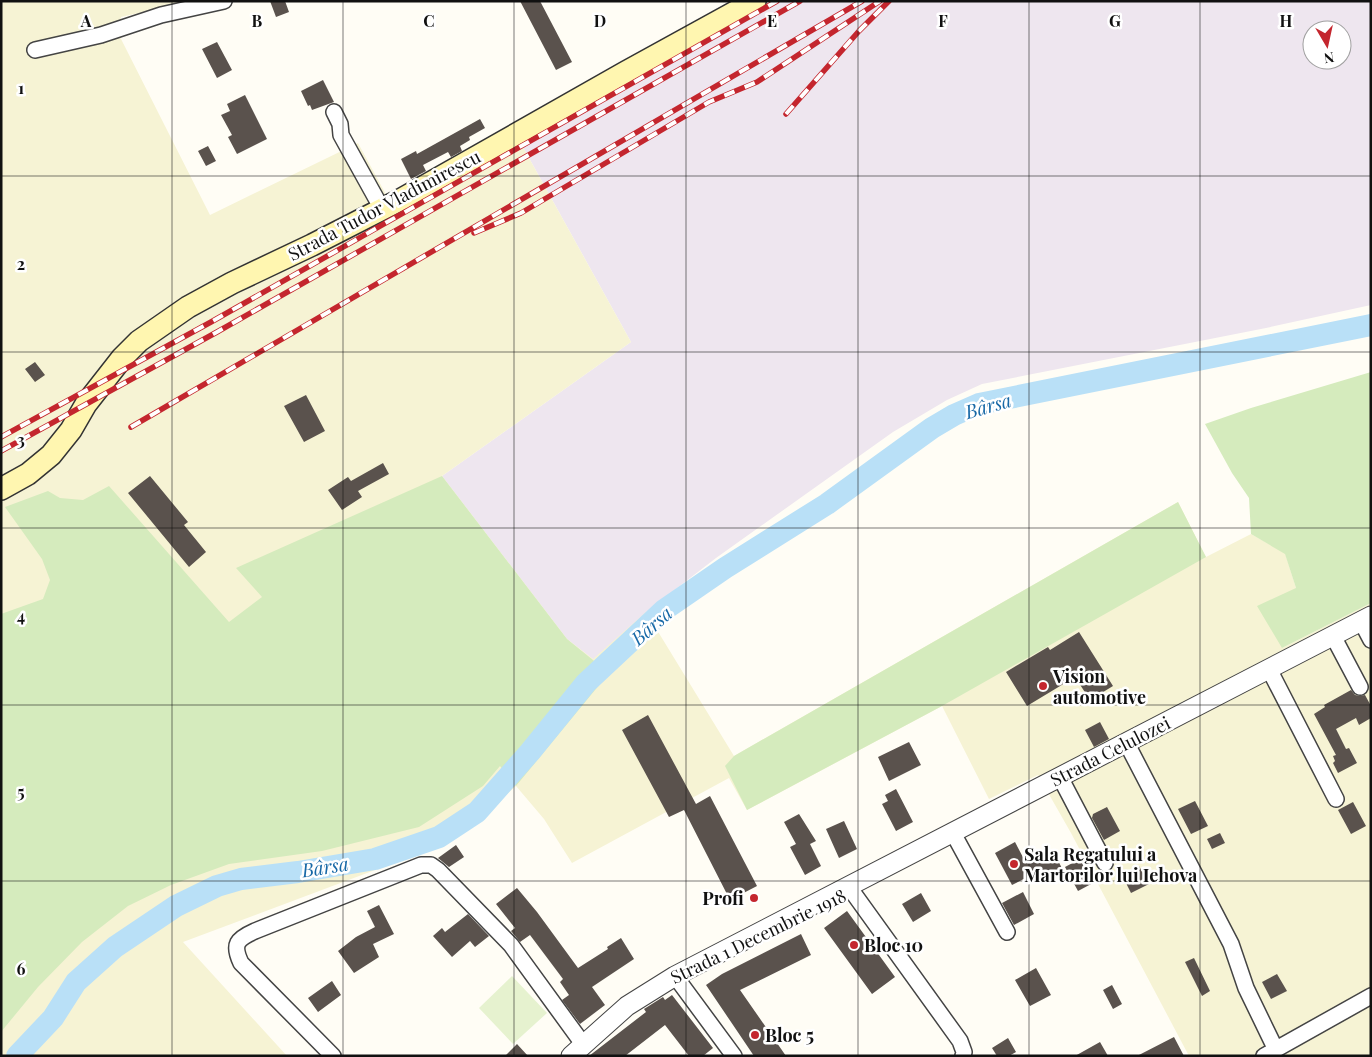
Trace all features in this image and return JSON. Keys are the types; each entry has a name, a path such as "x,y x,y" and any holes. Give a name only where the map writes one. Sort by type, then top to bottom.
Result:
{"main road":[{"name":"Strada Tudor Vladimirescu","path":"1,489 28,474 51,454 71,430 98,388 122,358 139,341 160,325 232,283 382,209 755,1"}],"street":[{"path":"35,50 101,36 161,15 224,1"},
{"path":"334,112 340,124 341,134 382,209"},
{"path":"1366,618 1371,640"},
{"name":"Strada Celulozei","path":"849,887 1366,618"},
{"path":"1333,636 1360,687"},
{"path":"1269,669 1336,799"},
{"path":"1126,742 1231,944 1270,1053 1371,996"},
{"path":"1060,777 1105,863"},
{"path":"953,832 1007,932"},
{"path":"333,1056 241,963 236,952 237,943 243,936 421,865 431,865 438,870 511,945 577,1050"},
{"name":"Strada 1 Decembrie 1918","path":"577,1050 627,1006 675,976 849,887 968,1054"},
{"path":"675,976 734,1056"}],"shaded area":[{"path":"1,1 192,1 121,17 120,37 210,215 358,143 395,211 519,140 631,342 442,476 567,639 593,659 646,612 734,756 1178,502 1206,557 1251,534 1285,553 1296,588 1282,648 1371,603 1371,1056 1189,1056 1071,833 1038,775 989,799 942,706 747,810 729,778 572,863 544,819 516,786 486,813 423,852 183,942 287,1056 1,1056"},
{"path":"767,1 1371,1 1371,305 1266,328 982,384 947,400 893,432 716,558 646,612 594,660 567,639 442,476 631,342 519,140"}],"green space":[{"path":"1371,372 1371,603 1282,648 1257,606 1296,588 1285,554 1251,534 1249,498 1232,473 1205,424 1251,408"},
{"path":"442,476 567,639 609,673 516,786 500,766 483,786 419,827 322,851 229,864 171,885 128,906 82,942 38,987 1,1032 1,614 43,599 50,580 42,559 5,507 48,491 60,498 83,500 109,486 229,622 262,597 236,568"},
{"path":"1178,502 1206,557 942,706 747,810 725,766 734,756"},
{"path":"512,976 547,1013 513,1044 479,1008"}],"building":[{"path":"270,1 285,1 289,12 276,17"},
{"path":"520,1 540,1 572,62 556,70"},
{"path":"217,42 232,70 217,78 202,49"},
{"path":"323,80 334,102 312,110 301,91"},
{"path":"245,95 267,139 237,154 228,137 232,135 221,115 230,111 227,104"},
{"path":"480,119 485,128 469,137 470,140 460,146 462,151 451,157 448,152 423,165 426,171 411,179 401,159 416,151 417,154"},
{"path":"208,146 216,161 206,166 198,151"},
{"path":"35,362 45,375 35,382 25,369"},
{"path":"306,395 325,431 304,442 284,406"},
{"path":"383,463 389,474 358,491 362,497 342,510 328,490 348,477 351,481"},
{"path":"150,476 188,522 184,525 206,552 189,567 128,493"},
{"path":"1079,632 1113,686 1090,700 1075,677 1027,706 1006,672 1048,647 1050,650"},
{"path":"1351,690 1355,695 1365,695 1371,706 1371,718 1359,725 1356,718 1336,729 1346,749 1349,748 1357,763 1338,773 1333,763 1335,761 1333,756 1336,755 1314,714 1325,707 1324,705"},
{"path":"648,715 696,804 710,796 757,886 730,900 684,810 669,817 622,730"},
{"path":"1100,722 1109,739 1094,747 1085,730"},
{"path":"909,742 921,765 889,781 878,757"},
{"path":"896,789 913,822 896,831 882,804 888,801 885,795"},
{"path":"1195,801 1208,826 1191,834 1178,809"},
{"path":"1353,802 1366,826 1351,834 1338,810"},
{"path":"1107,807 1120,831 1104,840 1092,818 1093,814"},
{"path":"799,814 816,841 810,844 821,866 805,875 790,847 796,844 784,822"},
{"path":"844,821 857,849 839,858 826,829"},
{"path":"1220,833 1225,843 1212,849 1207,839"},
{"path":"1015,842 1026,863 1049,850 1053,858 1056,857 1064,872 1046,881 1041,870 1012,885 995,853"},
{"path":"456,845 464,857 449,867 438,858"},
{"path":"1080,859 1093,883 1078,891 1065,867"},
{"path":"1139,866 1149,884 1131,893 1122,875"},
{"path":"517,888 578,968 608,949 607,947 621,938 634,959 592,987 605,1005 580,1024 562,1000 569,995 560,982 563,979 530,935 520,942 511,931 515,928 496,904"},
{"path":"1023,892 1034,914 1014,925 1002,903"},
{"path":"921,893 931,911 913,922 902,904"},
{"path":"379,905 394,934 373,944 379,957 354,973 338,951 356,937 375,927 367,911"},
{"name":"Bloc 10","path":"847,911 895,977 872,994 824,928"},
{"path":"468,914 489,936 475,947 470,941 452,957 433,936 442,928 445,932"},
{"path":"801,934 811,955 740,990 786,1056 754,1056 706,985 722,974"},
{"path":"1194,958 1210,991 1202,996 1185,962"},
{"path":"1036,968 1051,995 1030,1006 1015,980"},
{"path":"1277,974 1287,991 1271,999 1262,982"},
{"path":"332,981 341,995 318,1012 308,998"},
{"path":"1112,985 1122,1004 1113,1009 1103,990"},
{"path":"672,995 713,1048 703,1056 689,1056 665,1025 625,1056 589,1056 646,1012 644,1009 663,997 665,1000"},
{"path":"1174,1037 1184,1056 1137,1056"},
{"path":"1008,1038 1016,1052 1009,1056 997,1056 992,1048"},
{"path":"1100,1042 1108,1056 1075,1056"},
{"path":"517,1044 528,1056 505,1056"}],"waterway":[{"name":"Bârsa","path":"17,1056 53,1018 76,982 115,947 176,906 217,886 241,879 375,859 439,837 477,812 530,752 586,683 664,610 725,568 827,504 932,428 954,415 979,404 1371,325"}],"railway":[{"path":"1,437 211,322 777,1"},
{"path":"1,451 217,332 800,1"},
{"path":"131,427 862,1"},
{"path":"474,233 521,213 709,102 757,82 880,1"},
{"path":"786,114 859,31 889,1"}],"place":[{"name":"Vision automotive","path":"1043,686"},
{"name":"Sala Regatului a Martorilor lui Iehova","path":"1014,864"},
{"name":"Profi","path":"754,898"},
{"name":"Bloc 10","path":"854,945"},
{"name":"Bloc 5","path":"755,1035"}]}
